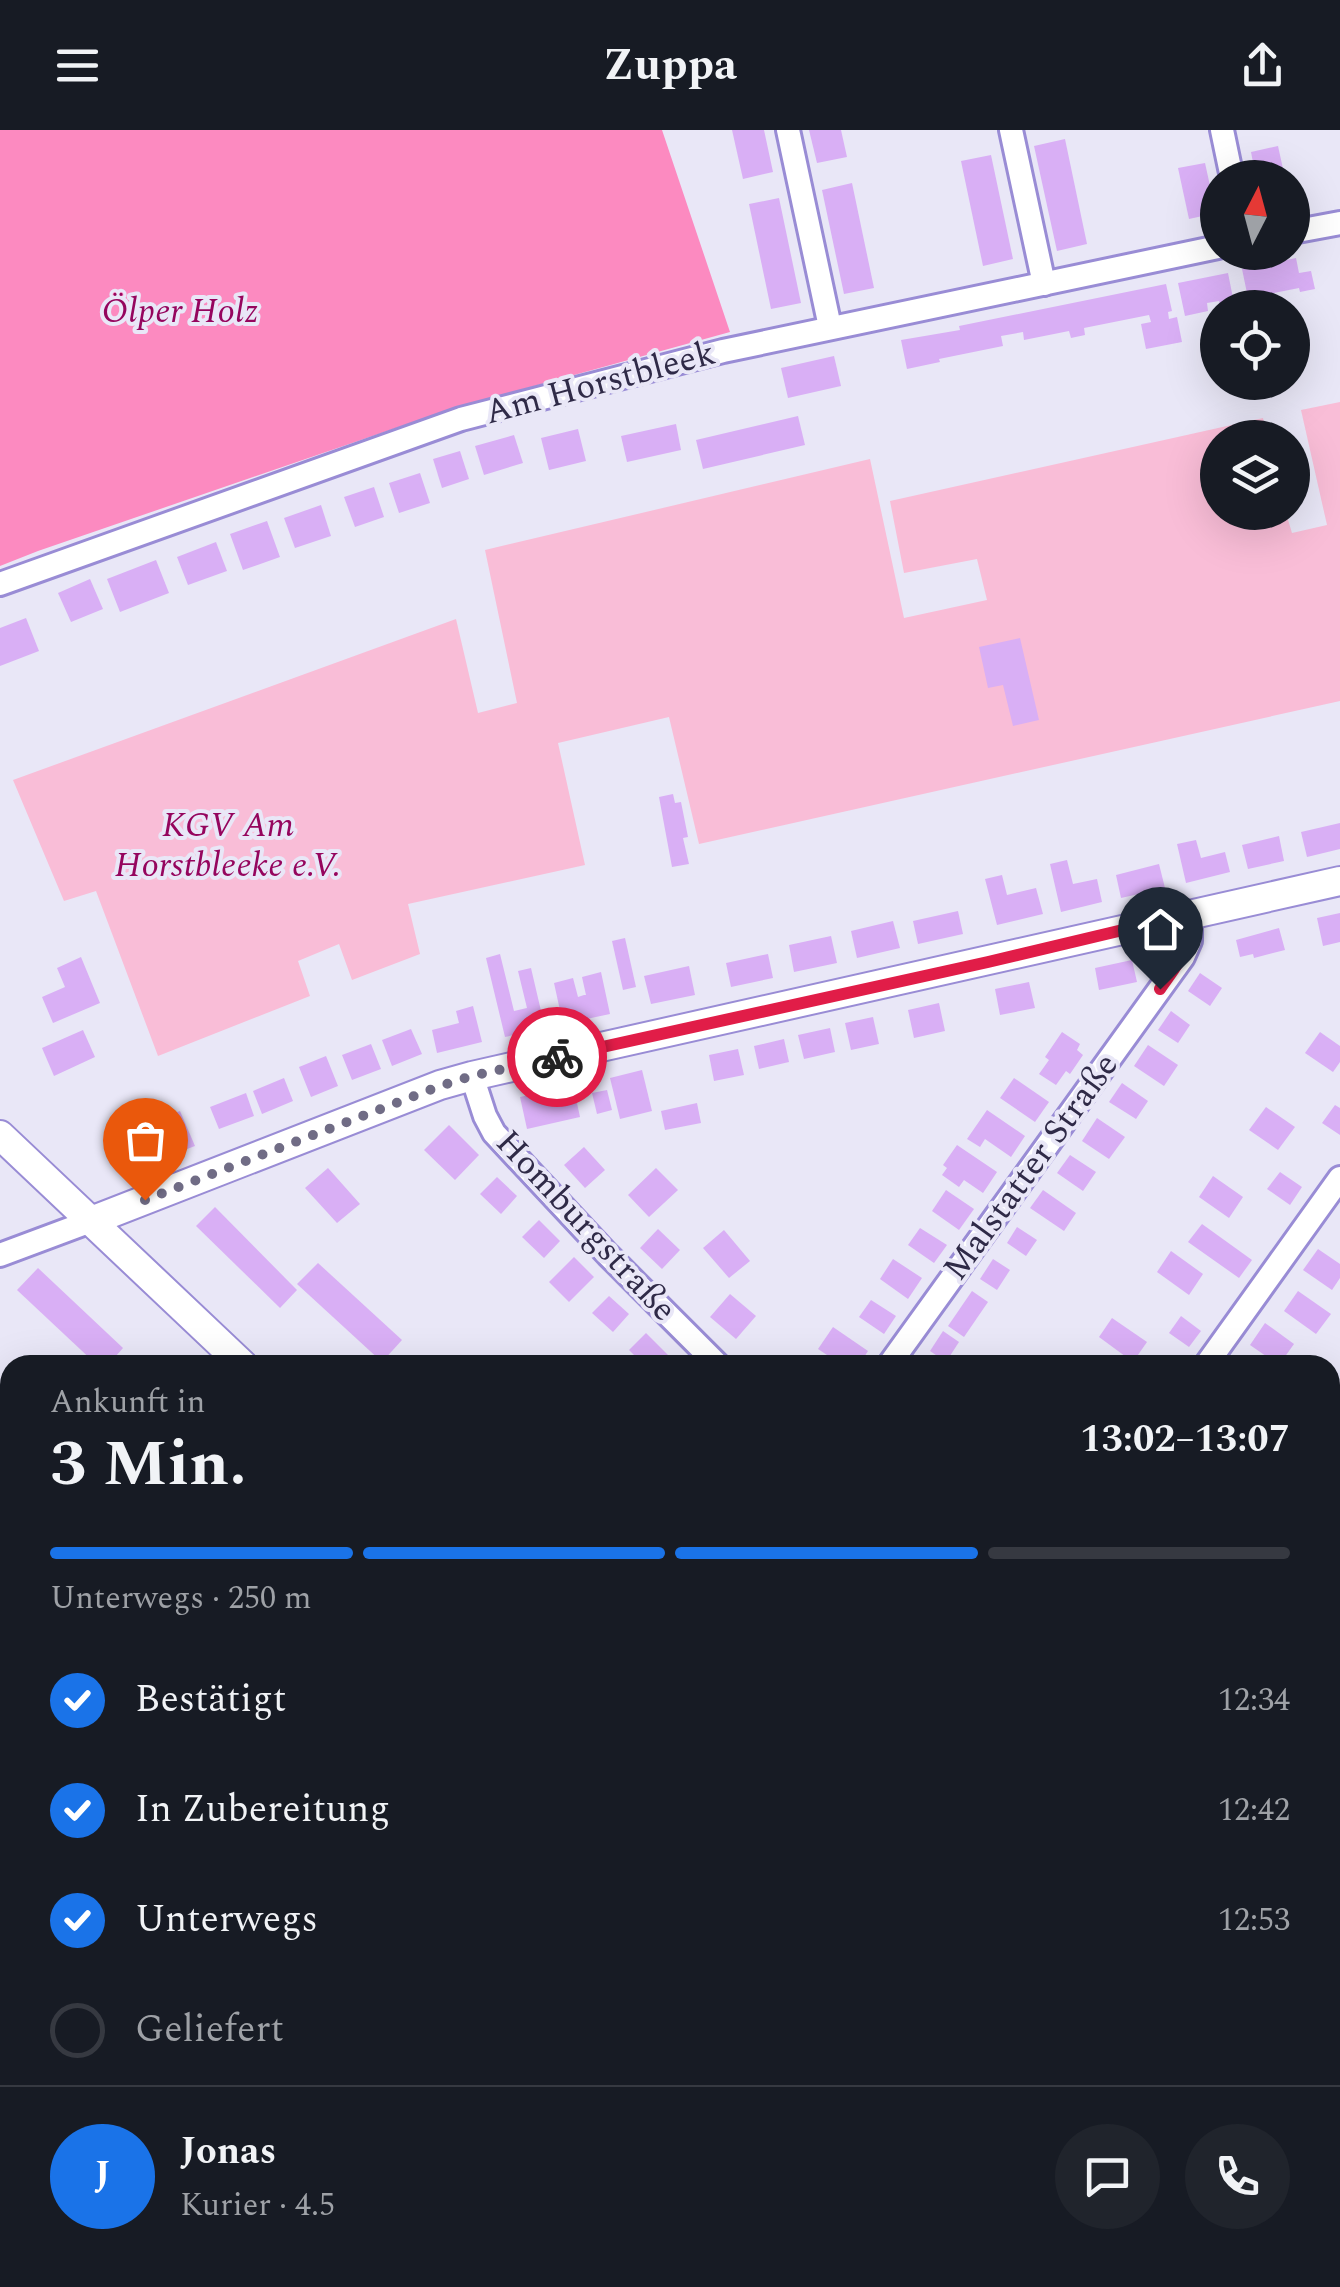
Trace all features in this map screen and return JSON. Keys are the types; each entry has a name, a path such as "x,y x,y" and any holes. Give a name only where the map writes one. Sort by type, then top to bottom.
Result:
{"street":[{"path":"788,130 830,326"},
{"path":"1012,130 1044,284"},
{"path":"1222,130 1228,160"},
{"path":"1310,229 1340,223"},
{"name":"Am Horstbleek","path":"0,584 461,419 830,326 1200,251"},
{"path":"0,1255 472,1076 1340,881"},
{"name":"Malstatter Straße","path":"896,1355 1183,957 1190,941 1190,914"},
{"name":"Homburgstraße","path":"472,1076 494,1132 708,1355"},
{"path":"0,1135 232,1355"},
{"path":"1213,1355 1340,1178"}],"green space":[{"name":"Ölper Holz","path":"0,130 662,130 730,332 454,408 0,566"},
{"name":"KGV Am Horstbleeke e.V.","path":"1340,402 1340,701 699,844 669,717 558,743 585,865 408,904 420,954 352,980 339,944 298,961 310,996 158,1056 96,891 64,901 13,780 456,619 478,713 517,703 485,550 870,459 904,618 987,600 977,559 904,573 890,501 1200,432 1200,530 1310,530 1327,525 1310,450 1310,420 1303,420 1301,410"}],"building":[{"path":"732,130 764,130 773,172 743,179"},
{"path":"809,130 841,130 847,157 817,163"},
{"path":"1065,139 1087,244 1057,251 1034,146"},
{"path":"1278,146 1281,160 1253,160 1251,152"},
{"path":"991,155 1013,259 983,266 961,161"},
{"path":"1200,164 1200,217 1189,219 1178,168"},
{"path":"852,183 874,288 844,294 822,190"},
{"path":"779,198 801,303 771,309 749,204"},
{"path":"1242,270 1311,271 1315,289 1299,288 1246,290"},
{"path":"1228,273 1231,290 1200,290 1200,313 1185,316 1178,283"},
{"path":"1166,284 1172,311 1168,312 1169,319 1177,317 1182,342 1146,349 1141,324 1151,322 1149,315 1084,328 1085,335 1071,338 1069,331 1024,340 1023,332 1001,336 1003,346 907,369 901,340"},
{"path":"834,356 841,386 788,398 781,368"},
{"path":"798,416 805,445 703,469 696,440"},
{"path":"676,424 681,450 627,462 621,436"},
{"path":"578,429 586,461 549,470 541,438"},
{"path":"514,435 523,463 484,475 475,446"},
{"path":"460,451 469,479 442,488 433,459"},
{"path":"420,473 430,503 399,513 389,483"},
{"path":"374,487 384,517 355,527 344,497"},
{"path":"321,505 331,536 295,548 284,518"},
{"path":"267,521 280,557 243,570 230,534"},
{"path":"216,542 227,571 188,585 177,557"},
{"path":"156,560 169,593 120,612 107,579"},
{"path":"90,579 103,609 71,622 58,593"},
{"path":"26,618 39,651 0,666 0,628"},
{"path":"1020,638 1039,720 1013,726 1003,685 988,688 979,647"},
{"path":"673,794 675,803 681,802 689,864 672,867 659,797"},
{"path":"1340,823 1340,849 1307,857 1301,832"},
{"path":"1279,836 1284,861 1248,869 1242,845"},
{"path":"1196,840 1201,858 1225,852 1230,872 1186,883 1177,844"},
{"path":"1067,860 1073,884 1097,879 1102,902 1061,912 1050,864"},
{"path":"1159,864 1165,888 1121,898 1116,875"},
{"path":"1002,875 1007,895 1036,888 1043,914 997,925 985,879"},
{"path":"958,911 963,934 918,944 913,921"},
{"path":"1340,913 1340,942 1323,946 1317,918"},
{"path":"893,921 900,948 857,958 851,931"},
{"path":"1279,928 1285,950 1254,958 1253,954 1240,957 1236,940"},
{"path":"831,936 837,963 794,972 789,945"},
{"path":"625,938 636,987 623,990 612,941"},
{"path":"500,954 514,1011 527,1008 518,971 531,968 545,1028 505,1037 486,958"},
{"path":"768,954 773,978 731,987 726,963"},
{"path":"81,957 100,1003 53,1023 42,997 65,987 57,968"},
{"path":"1132,960 1137,982 1099,990 1095,968"},
{"path":"689,966 695,995 651,1004 644,976"},
{"path":"601,972 610,1014 563,1024 554,983 573,978 578,997 586,995 582,977"},
{"path":"1200,973 1222,988 1210,1006 1188,991"},
{"path":"1029,982 1035,1008 1000,1015 995,989"},
{"path":"939,1003 945,1031 914,1038 908,1010"},
{"path":"473,1006 482,1042 437,1053 432,1030 459,1023 456,1011"},
{"path":"1171,1011 1190,1025 1178,1043 1158,1030"},
{"path":"873,1017 879,1044 851,1050 845,1023"},
{"path":"830,1028 835,1052 804,1059 798,1035"},
{"path":"411,1029 422,1054 392,1066 382,1040"},
{"path":"83,1030 95,1057 54,1076 42,1048"},
{"path":"1062,1032 1080,1044 1077,1050 1083,1055 1070,1074 1066,1071 1056,1085 1039,1074"},
{"path":"1320,1032 1340,1046 1340,1062 1333,1072 1305,1053"},
{"path":"784,1039 789,1062 759,1069 754,1046"},
{"path":"371,1044 381,1069 352,1080 342,1055"},
{"path":"1148,1045 1178,1065 1164,1086 1134,1066"},
{"path":"738,1049 744,1075 714,1081 709,1055"},
{"path":"326,1056 338,1086 311,1097 299,1067"},
{"path":"642,1070 652,1111 620,1119 610,1078"},
{"path":"284,1078 293,1101 262,1114 253,1091"},
{"path":"1014,1078 1049,1102 1035,1122 1000,1098"},
{"path":"1122,1083 1148,1101 1136,1119 1109,1102"},
{"path":"573,1085 580,1117 527,1129 520,1097"},
{"path":"607,1090 612,1110 597,1114 592,1093"},
{"path":"246,1093 254,1116 219,1129 210,1107"},
{"path":"697,1103 701,1123 665,1130 661,1111"},
{"path":"1335,1105 1340,1108 1340,1135 1322,1123"},
{"path":"1266,1107 1295,1127 1278,1150 1249,1130"},
{"path":"987,1110 1025,1136 1011,1157 985,1139 980,1147 967,1139"},
{"path":"180,1111 195,1146 148,1164 134,1129"},
{"path":"1097,1118 1125,1137 1109,1159 1082,1141"},
{"path":"449,1125 479,1155 455,1180 424,1150"},
{"path":"957,1145 997,1172 983,1193 964,1180 959,1187 942,1175 947,1168 943,1165"},
{"path":"584,1147 605,1170 585,1188 564,1165"},
{"path":"1070,1155 1096,1172 1083,1191 1057,1173"},
{"path":"328,1168 360,1204 337,1223 305,1188"},
{"path":"656,1168 678,1190 649,1217 628,1195"},
{"path":"1280,1172 1302,1187 1290,1205 1267,1189"},
{"path":"1213,1176 1243,1197 1229,1218 1199,1197"},
{"path":"497,1177 517,1196 501,1214 480,1194"},
{"path":"946,1190 974,1209 959,1230 932,1211"},
{"path":"1043,1190 1076,1213 1064,1231 1030,1208"},
{"path":"215,1207 297,1290 280,1308 196,1226"},
{"path":"539,1220 560,1241 544,1258 522,1237"},
{"path":"1202,1224 1252,1260 1239,1278 1188,1242"},
{"path":"1017,1227 1037,1240 1026,1256 1007,1243"},
{"path":"920,1228 947,1245 934,1263 908,1245"},
{"path":"658,1229 680,1250 662,1269 640,1248"},
{"path":"724,1230 750,1261 729,1278 703,1248"},
{"path":"1318,1249 1340,1264 1340,1278 1332,1290 1303,1270"},
{"path":"1171,1251 1203,1274 1189,1295 1157,1272"},
{"path":"574,1257 594,1277 569,1302 549,1282"},
{"path":"893,1259 922,1278 908,1299 880,1279"},
{"path":"993,1259 1010,1270 997,1290 980,1279"},
{"path":"318,1263 402,1340 388,1355 374,1355 297,1284"},
{"path":"38,1268 123,1348 117,1355 86,1355 17,1290"},
{"path":"972,1291 988,1302 964,1337 948,1326"},
{"path":"1298,1291 1331,1314 1316,1334 1284,1311"},
{"path":"730,1294 756,1316 736,1339 710,1317"},
{"path":"609,1296 629,1314 613,1332 592,1313"},
{"path":"871,1300 896,1316 884,1334 859,1317"},
{"path":"1181,1316 1201,1331 1189,1347 1169,1333"},
{"path":"1112,1318 1147,1342 1138,1355 1123,1355 1099,1337"},
{"path":"1265,1323 1294,1344 1286,1355 1264,1355 1250,1345"},
{"path":"833,1327 868,1351 865,1355 827,1355 818,1349"},
{"path":"943,1331 959,1342 951,1355 930,1351"},
{"path":"646,1333 668,1355 634,1355 629,1350"}],"way so far":[{"path":"145,1200 440,1086 557,1057"}],"route":[{"path":"557,1057 1190,914 1190,941 1160,989"}]}
